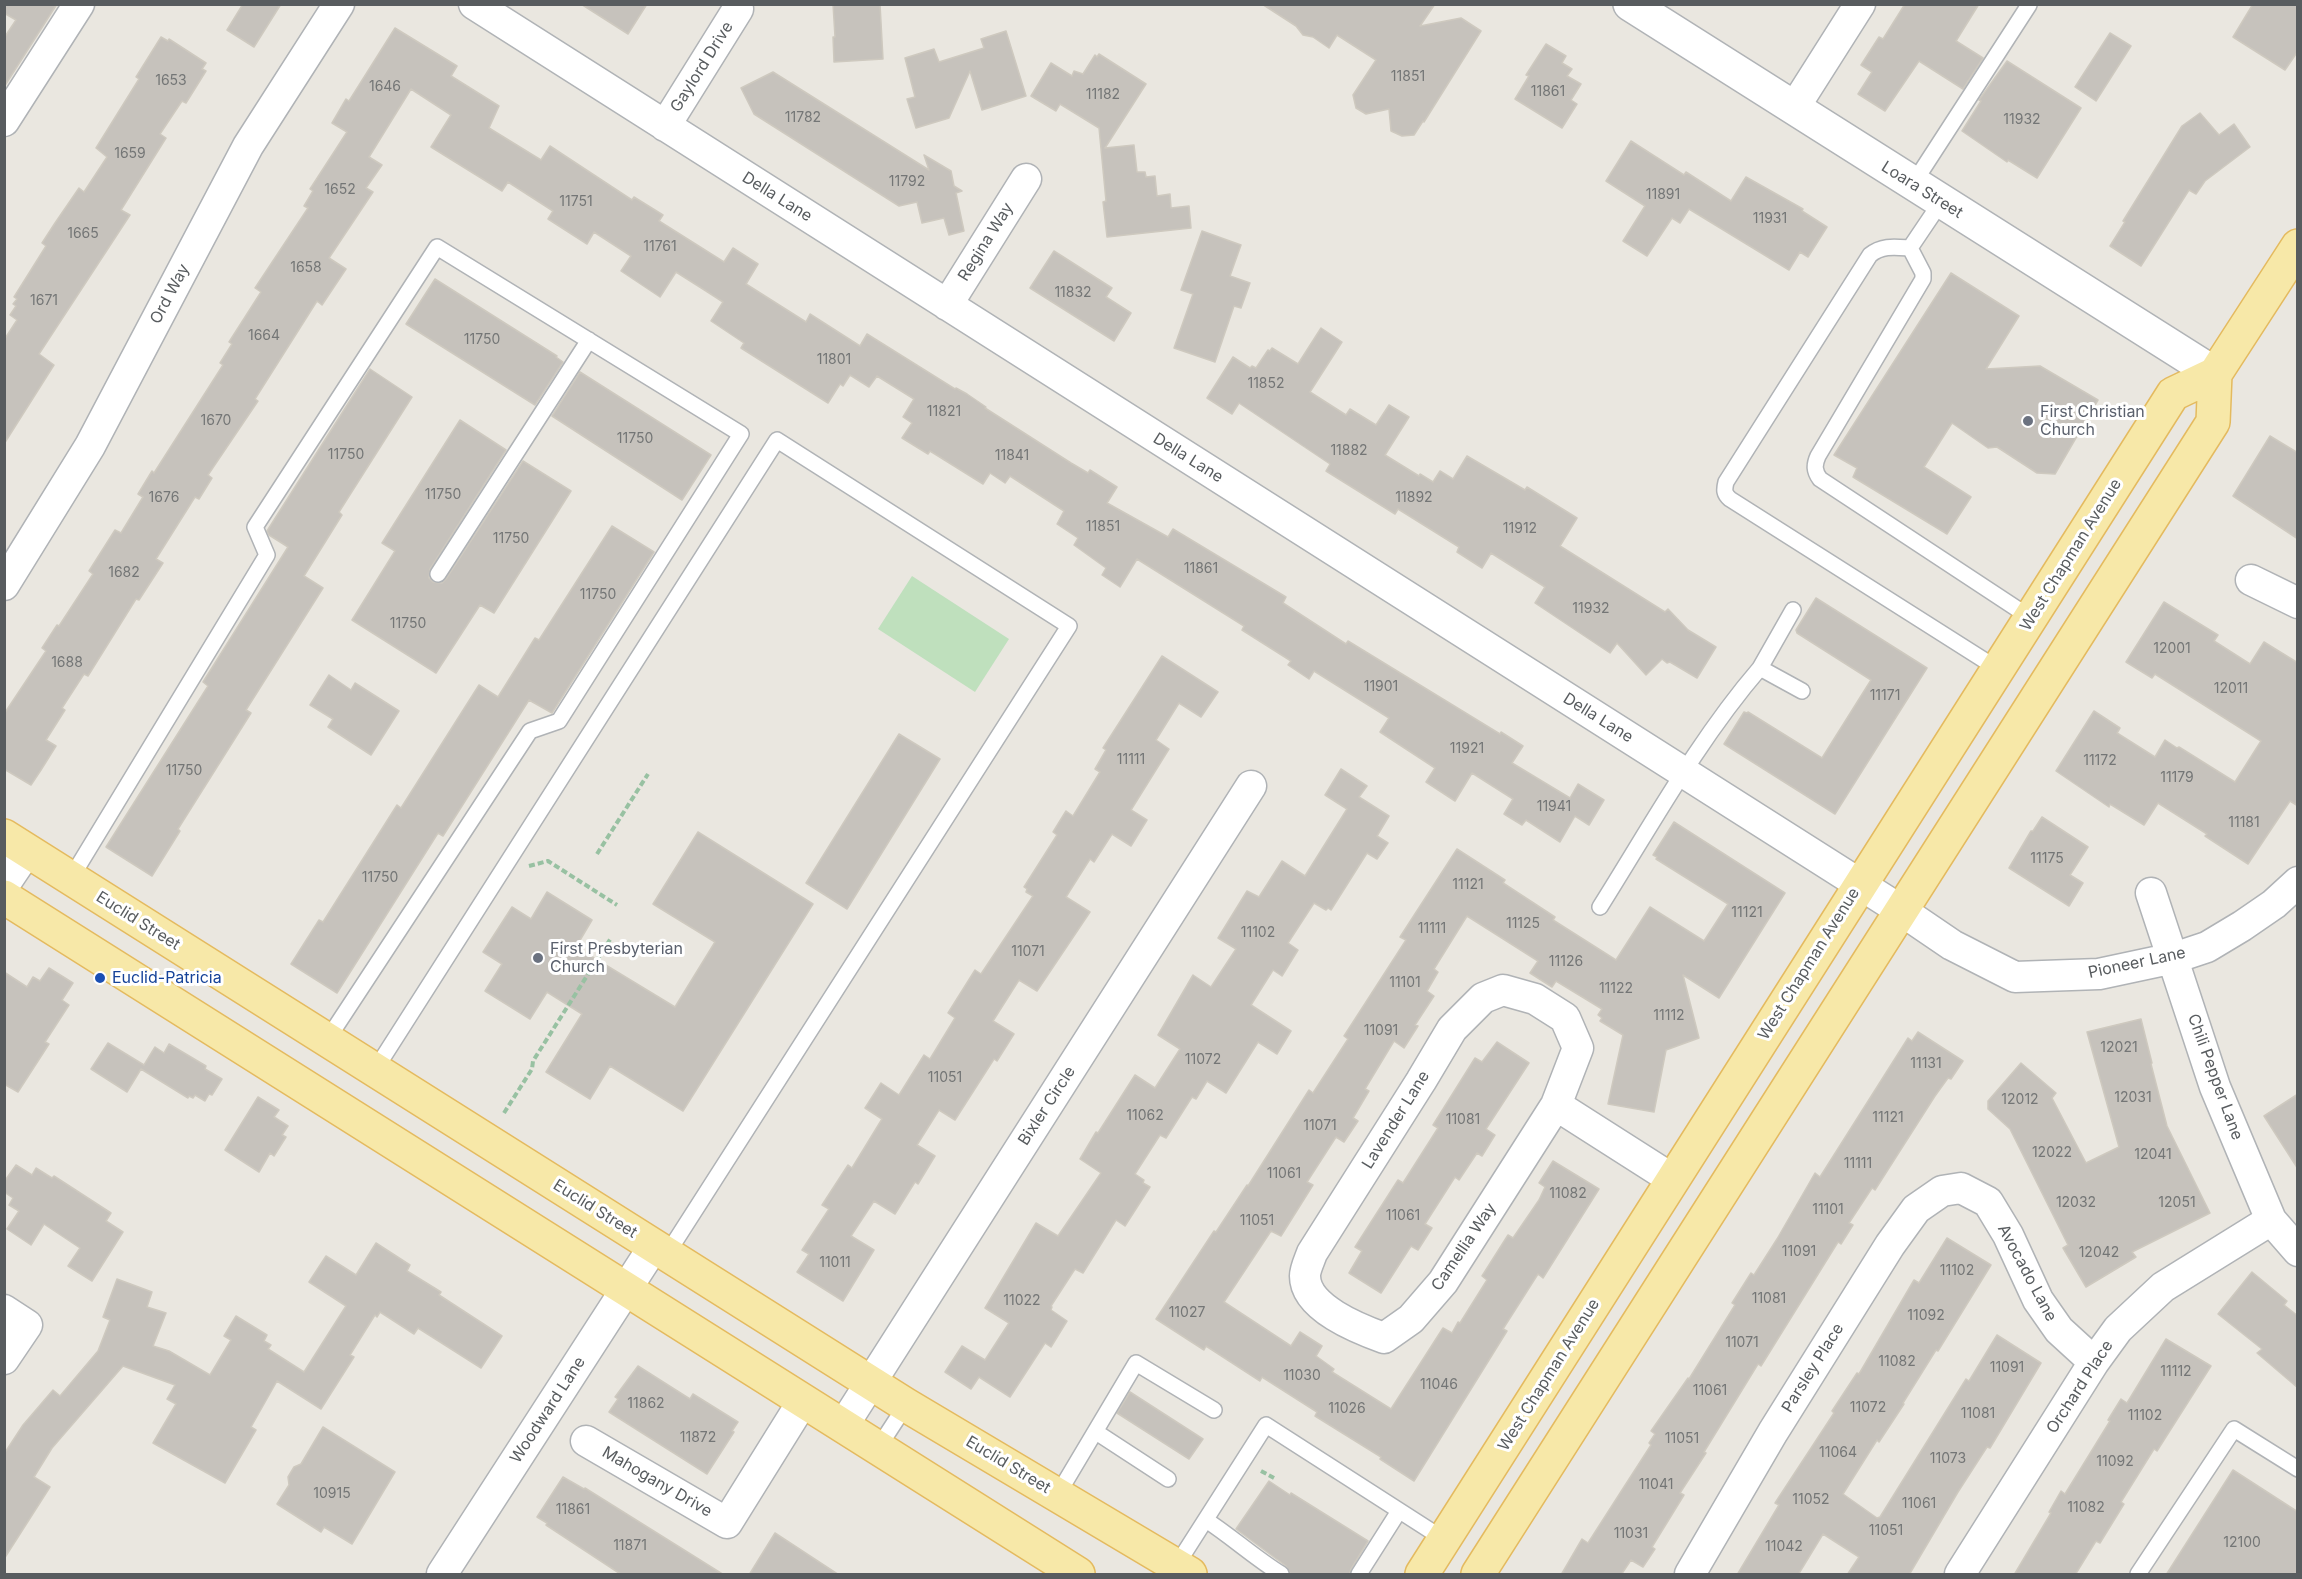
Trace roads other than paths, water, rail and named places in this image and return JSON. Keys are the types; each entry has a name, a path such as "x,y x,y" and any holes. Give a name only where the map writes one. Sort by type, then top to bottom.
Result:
{"main road":[{"path":"1478,1575 2213,422 2215,374 2298,246"},
{"name":"West Chapman Avenue","path":"1422,1575 2173,394 2215,374"},
{"name":"Euclid Street","path":"16,843 906,1405 1183,1570"},
{"path":"4,897 1078,1575"},
{"path":"300,1084 327,1040"},
{"path":"1672,1179 1714,1205"}],"street":[{"path":"4,121 79,4"},
{"name":"Ord Way","path":"4,585 90,446 248,146 339,4"},
{"name":"Della Lane","path":"474,4 1902,910"},
{"name":"Loara Street","path":"1630,4 2215,374"},
{"path":"1794,108 1860,4"},
{"name":"Gaylord Drive","path":"665,126 738,9"},
{"name":"Regina Way","path":"947,305 1026,179"},
{"path":"2251,580 2298,603"},
{"name":"Bixler Circle","path":"843,1426 1251,786"},
{"path":"4,885 16,843"},
{"name":"Pioneer Lane","path":"1902,910 1952,945 2015,977 2099,975 2174,958 2207,947 2274,904 2298,882"},
{"name":"Chili Pepper Lane","path":"2151,893 2215,1087 2271,1220 2298,1251"},
{"name":"Lavender Lane","path":"1313,1299 1305,1276 1312,1252 1452,1029 1484,998 1503,990 1534,999"},
{"name":"Camellia Way","path":"1313,1299 1352,1326 1384,1338 1411,1319 1443,1282 1556,1106 1578,1048 1565,1018 1534,999"},
{"path":"1556,1106 1672,1179"},
{"name":"Avocado Lane","path":"1960,1188 1988,1202 2008,1235 2038,1300 2059,1330 2094,1362"},
{"name":"Parsley Place","path":"1690,1575 1773,1432 1890,1245 1916,1209 1942,1191 1960,1188"},
{"name":"Orchard Place","path":"1960,1575 2094,1362 2118,1329 2163,1287 2271,1220"},
{"name":"Woodward Lane","path":"442,1575 627,1290 660,1250"},
{"path":"4,1359 16,1317"},
{"name":"Mahogany Drive","path":"586,1441 727,1523 803,1401"}],"lane":[{"path":"1913,184 2029,5"},
{"path":"1910,248 1941,202"},
{"path":"71,878 267,555 255,527 437,247 741,434 559,721 530,731 327,1040"},
{"path":"1910,248 1884,247 1870,255 1726,482 1724,489 1730,499 1998,669"},
{"path":"1910,248 1923,273 1921,285 1818,456 1814,464 1815,473 1830,486 2031,618"},
{"path":"438,574 589,340"},
{"path":"375,1070 777,440 1069,626 660,1250"},
{"path":"1600,907 1684,773 1740,692 1761,668 1793,610"},
{"path":"1761,668 1802,691"},
{"path":"1058,1494 1136,1363 1214,1410"},
{"path":"878,1448 906,1405"},
{"path":"1183,1570 1206,1520 1266,1425 1445,1540"},
{"path":"2138,1575 2234,1429 2298,1469"},
{"path":"1096,1432 1168,1479"},
{"path":"1359,1575 1400,1511"},
{"path":"1206,1520 1281,1575"}],"place":[{"name":"First Christian Church","path":"2028,421"},
{"name":"First Presbyterian Church","path":"538,958"},
{"name":"Euclid-Patricia","path":"100,978"}]}
